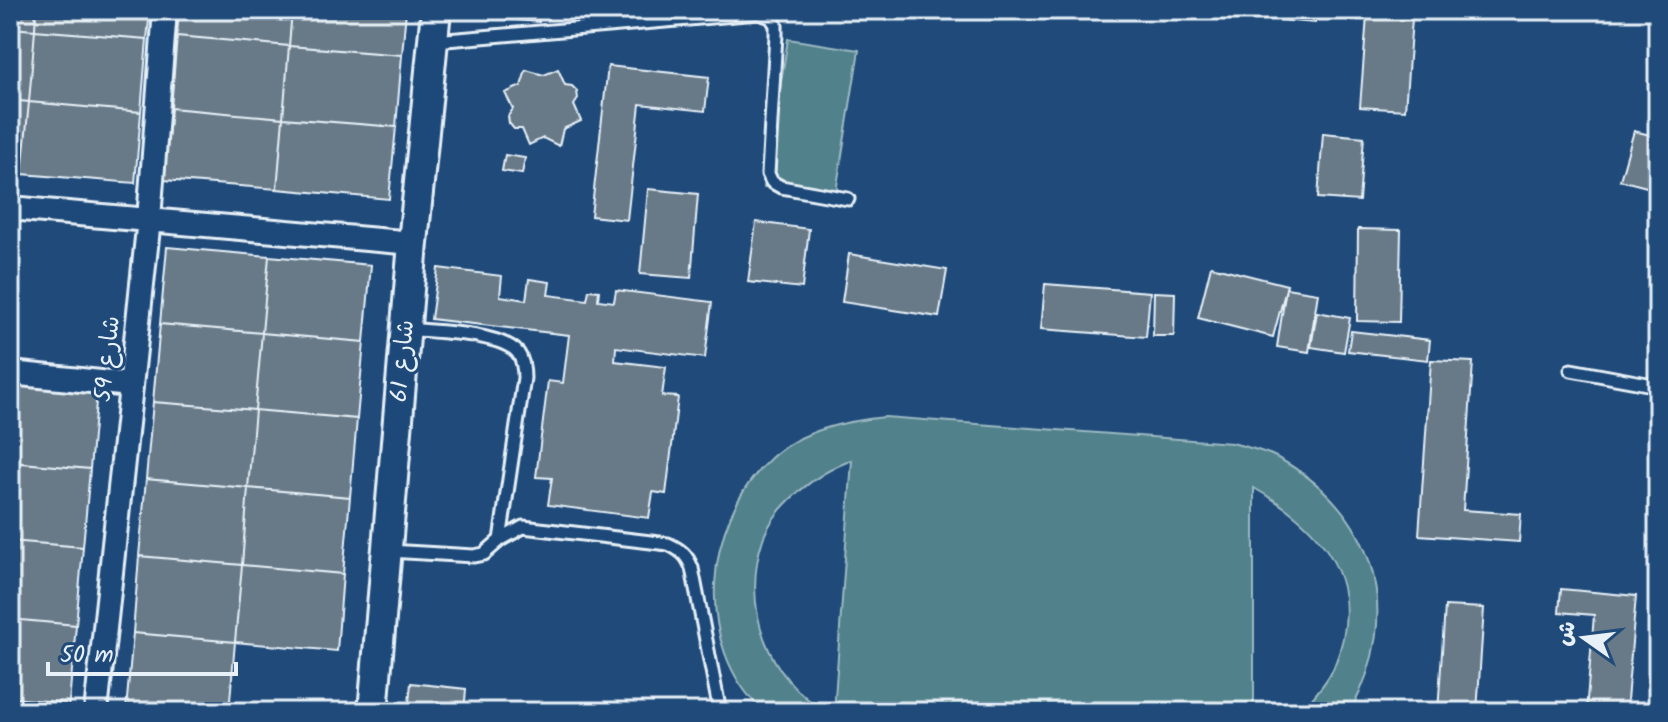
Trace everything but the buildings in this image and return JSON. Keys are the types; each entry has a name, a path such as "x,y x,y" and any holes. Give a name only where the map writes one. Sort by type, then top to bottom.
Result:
{"street":[{"name":"شارع 59","path":"96,712 149,219 165,10"},
{"name":"شارع 61","path":"373,712 436,10"},
{"path":"10,208 413,243"},
{"path":"10,373 131,385"}],"lane":[{"path":"433,41 758,13 771,17 776,25 776,35 768,174 772,182 781,187 848,199"},
{"path":"406,329 495,339 519,354 524,378 500,540"},
{"path":"1571,370 1658,386"},
{"path":"387,551 474,556 484,554 500,540 523,527 668,544 687,555 692,568 720,712"}],"green space":[{"path":"788,39 859,50 835,198 764,187"},
{"path":"885,417 1232,443 1274,456 1309,478 1337,504 1357,534 1371,566 1377,601 1376,637 1367,674 1350,712 1301,712 1334,667 1343,637 1346,610 1342,584 1333,561 1319,540 1279,503 1254,488 1254,712 834,712 852,460 813,481 777,514 763,539 757,564 755,589 758,614 774,660 789,681 828,712 764,712 741,685 725,654 717,620 715,584 720,549 731,515 748,484 783,448 825,428"}]}
